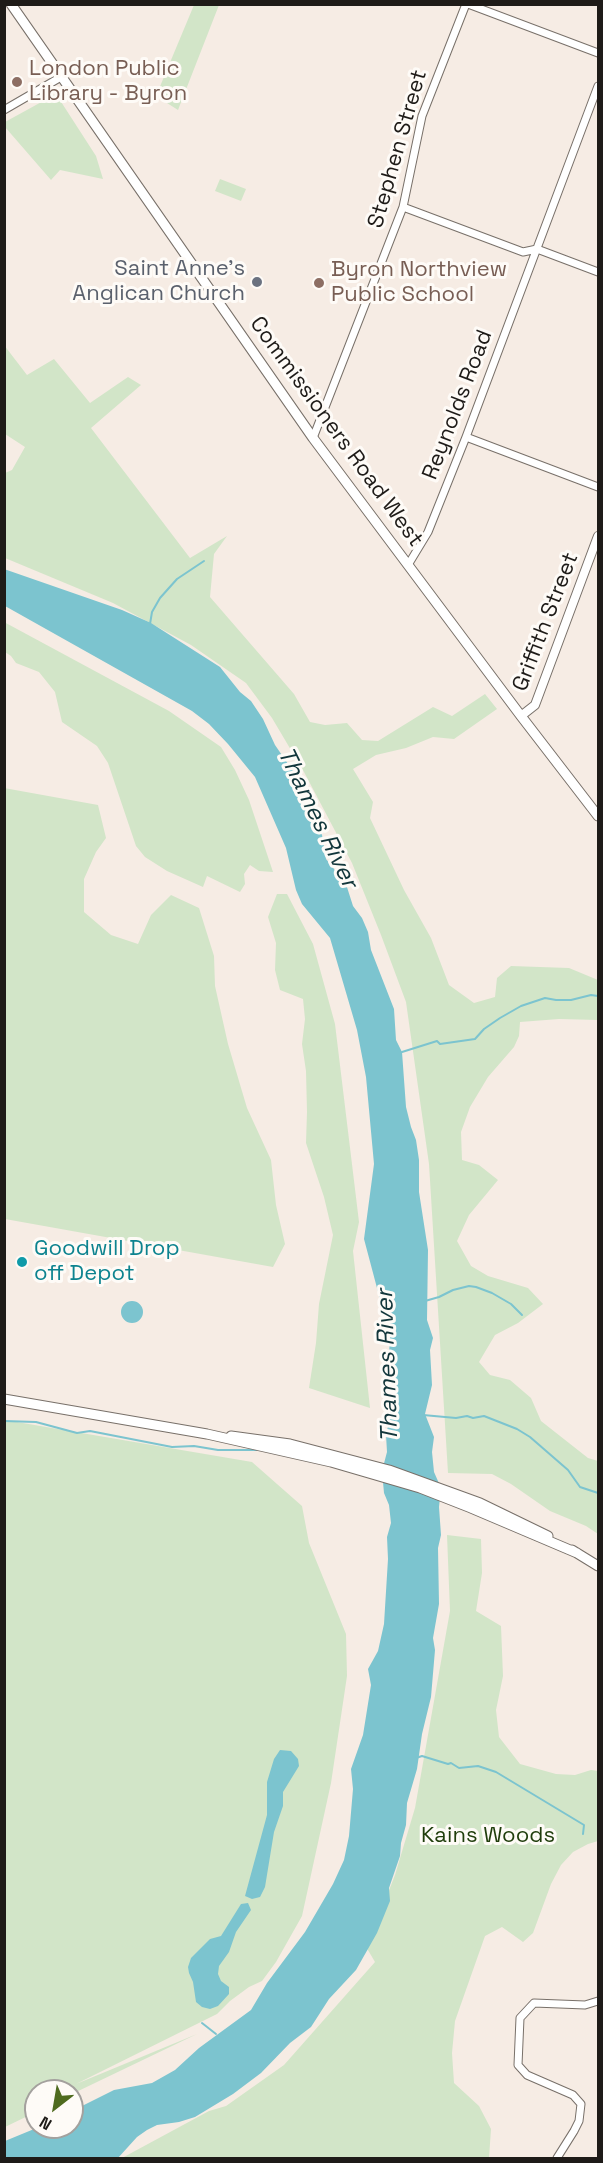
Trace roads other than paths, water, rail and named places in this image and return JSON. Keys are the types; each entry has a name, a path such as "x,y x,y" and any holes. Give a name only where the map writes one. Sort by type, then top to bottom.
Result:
{"main road":[{"name":"Commissioners Road West","path":"11,4 313,438 521,717 598,816"},
{"path":"4,1399 245,1440 397,1480 504,1518 577,1553 598,1566"}],"street":[{"path":"467,4 598,53"},
{"name":"Stephen Street","path":"313,438 403,207 422,116 467,4"},
{"path":"4,110 61,77"},
{"name":"Reynolds Road","path":"408,565 428,532 466,437 598,86"},
{"path":"403,207 523,252 537,249 598,272"},
{"path":"466,437 598,487"},
{"name":"Griffith Street","path":"521,717 535,705 598,536"},
{"path":"557,2158 579,2121 581,2104 573,2095 527,2075 518,2065 520,2018 534,2003 585,2005 598,2001"}],"water":[{"path":"4,569 122,610 151,623 220,667 240,692 251,701 263,719 275,745 297,777 306,805 322,835 326,859 346,884 353,906 362,918 368,932 371,950 394,1009 396,1040 402,1052 406,1107 416,1140 419,1160 419,1192 428,1250 427,1320 433,1338 430,1350 432,1385 425,1414 434,1437 432,1452 434,1472 441,1488 439,1507 441,1535 438,1548 439,1604 433,1638 435,1650 431,1697 417,1769 407,1803 406,1825 400,1856 389,1888 390,1901 377,1933 356,1970 329,1999 311,2027 290,2043 261,2073 233,2094 195,2117 157,2125 147,2130 137,2137 118,2158 5,2158 5,2141 24,2133 24,2139 84,2139 84,2105 114,2090 152,2083 175,2070 199,2048 251,2010 267,1983 305,1932 344,1860 349,1836 353,1789 351,1769 363,1735 371,1685 368,1669 378,1651 384,1624 387,1537 391,1523 382,1471 387,1452 386,1435 394,1399 388,1371 390,1337 364,1239 374,1164 366,1077 357,1030 330,938 302,904 296,890 286,848 255,777 209,724 192,711 5,606"},
{"path":"132,1301 142,1308 143,1312 136,1322 132,1323 122,1316 121,1312 128,1302"},
{"path":"280,1750 291,1751 298,1759 299,1766 283,1792 283,1806 274,1832 265,1887 260,1897 252,1899 245,1896 267,1815 267,1782 274,1759"},
{"path":"248,1903 251,1910 236,1932 229,1952 219,1966 218,1974 221,1981 229,1987 229,1994 218,2006 210,2009 202,2007 196,2002 189,1973 191,1958 210,1939 221,1936 241,1904"}],"waterway":[{"path":"150,624 152,612 160,598 177,579 204,561"},
{"path":"402,1052 437,1041 440,1044 475,1039 484,1029 500,1018 521,1006 545,998 571,1000 591,995 598,996"},
{"path":"425,1301 453,1290 469,1286 476,1287 511,1304 522,1315"},
{"path":"423,1415 456,1418 484,1416 517,1429 530,1437 568,1470 580,1487 598,1493"},
{"path":"4,1421 36,1422 77,1433 90,1431 172,1447 258,1450"},
{"path":"416,1758 422,1756 451,1763 459,1768 478,1766 496,1772 584,1825 583,1834"},
{"path":"202,2023 216,2034"}],"place":[{"name":"London Public Library - Byron","path":"17,82"},
{"name":"Saint Anne's Anglican Church","path":"257,282"},
{"name":"Byron Northview Public School","path":"319,283"},
{"name":"Goodwill Drop off Depot","path":"22,1262"}],"water label":[{"name":"Thames River","path":"317,818"},
{"name":"Thames River","path":"388,1366"}],"park label":[{"name":"Kains Woods","path":"488,1836"}]}
